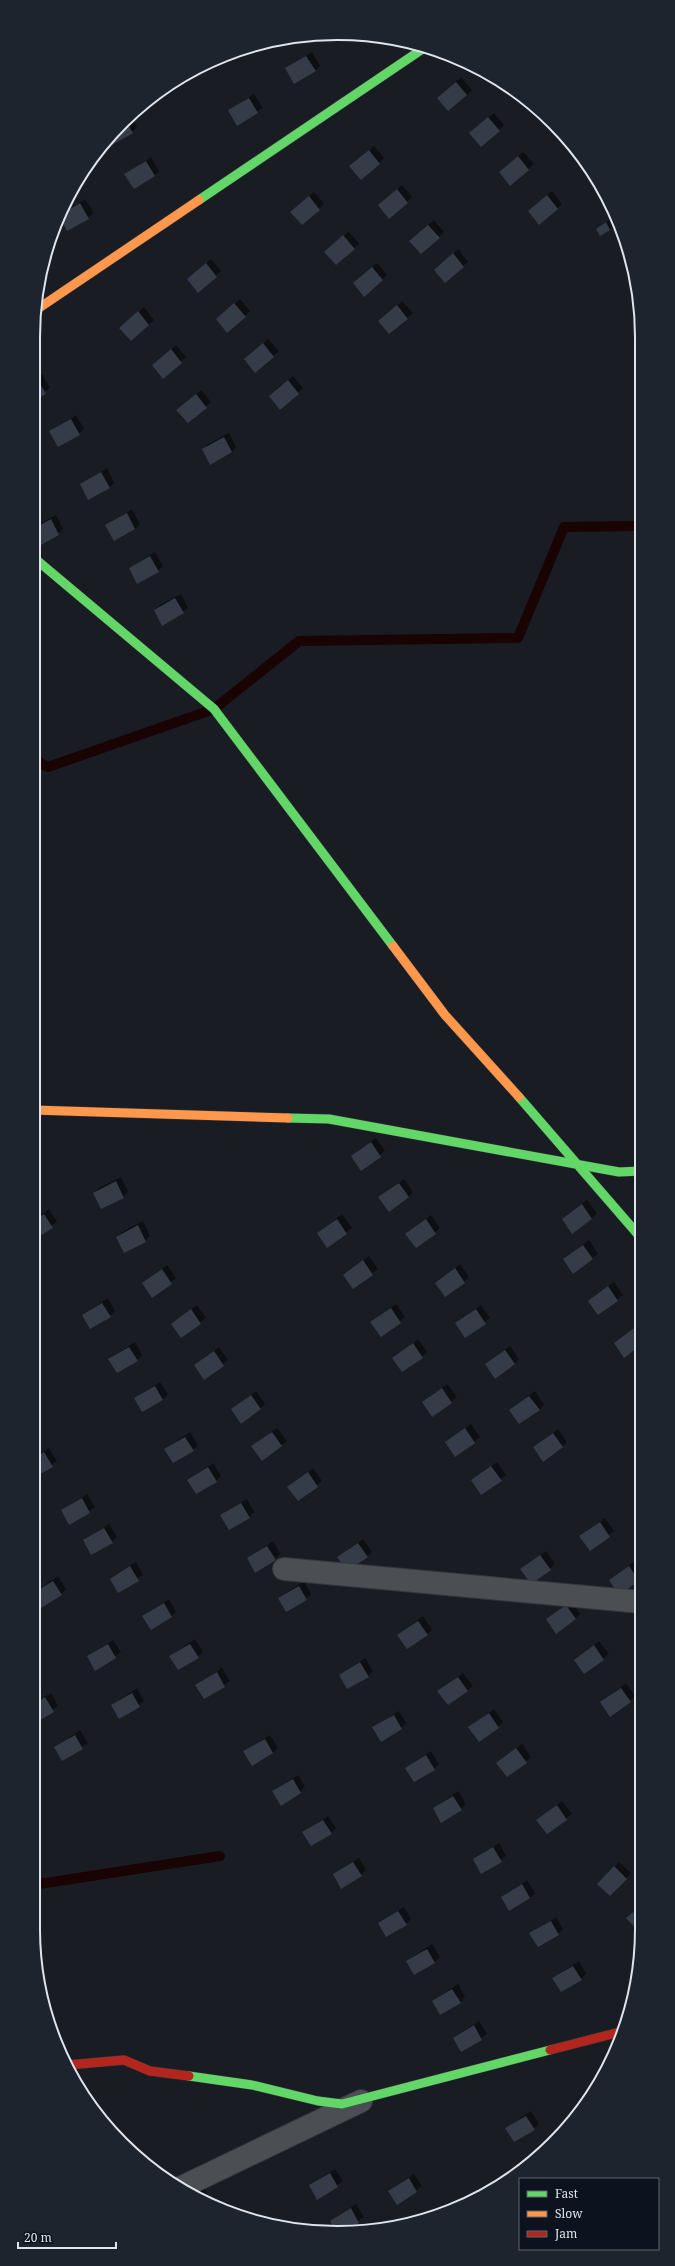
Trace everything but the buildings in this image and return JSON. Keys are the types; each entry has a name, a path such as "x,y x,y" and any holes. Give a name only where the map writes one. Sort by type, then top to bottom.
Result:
{"street":[{"path":"42,306 419,52"},
{"path":"40,563 214,709 445,1015 579,1165 635,1231"},
{"path":"40,1110 329,1119 619,1172 635,1171"},
{"path":"284,1569 635,1601"},
{"path":"73,2065 124,2060 150,2071 252,2085 318,2101 342,2104 615,2033"},
{"path":"187,2185 371,2096"}],"waterway":[{"path":"40,763 48,767 214,709 299,641 518,638 564,527 635,526"},
{"path":"40,1884 220,1856"}],"traffic: fast":[{"path":"199,200 419,52"},
{"path":"40,563 214,709 393,946"},
{"path":"519,1097 635,1231"},
{"path":"288,1118 329,1119 619,1172 635,1171"},
{"path":"189,2076 252,2085 318,2101 342,2104 550,2050"}],"traffic: slow":[{"path":"42,306 199,200"},
{"path":"393,946 445,1015 519,1097"},
{"path":"40,1110 288,1118"}],"traffic: jam":[{"path":"550,2050 615,2033"},
{"path":"73,2065 124,2060 150,2071 189,2076"}]}
